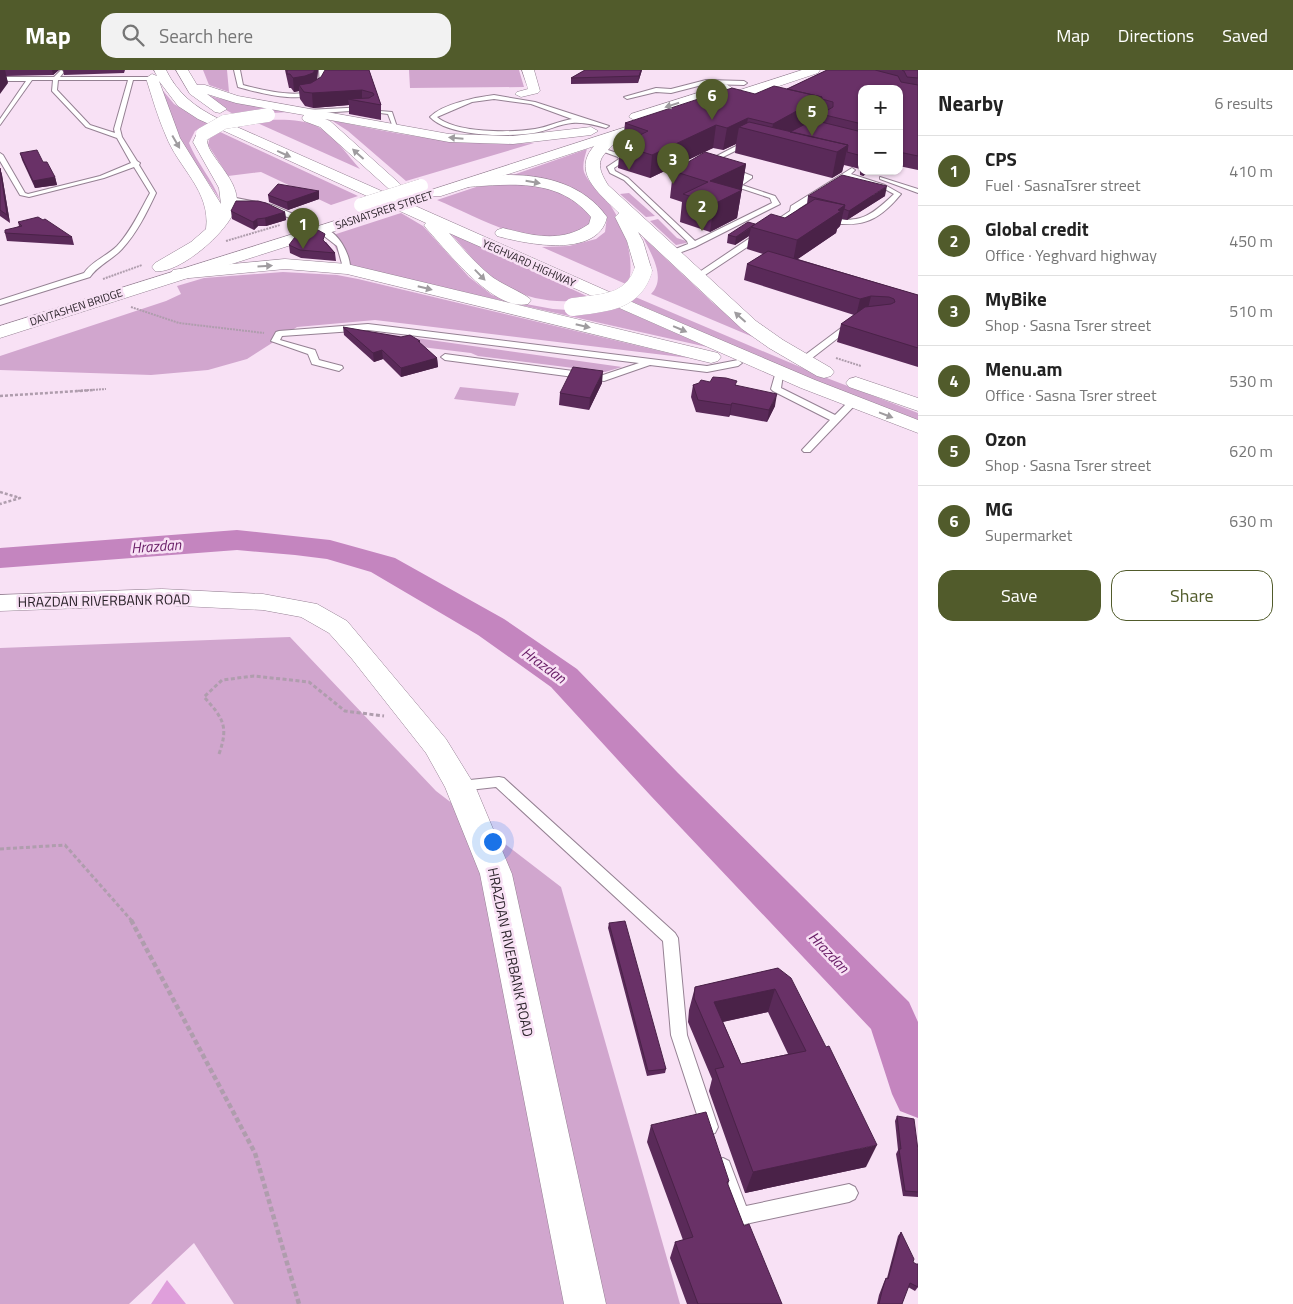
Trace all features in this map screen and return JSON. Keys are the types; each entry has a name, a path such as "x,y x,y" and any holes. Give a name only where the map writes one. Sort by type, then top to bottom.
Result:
{"main road":[{"path":"741,89 785,70"},
{"path":"185,75 201,88 222,95 396,129 450,138 486,140 535,138 587,126 610,130 741,89 814,70"},
{"path":"155,73 173,138 212,200 216,215 214,231"},
{"name":"YEGHVARD HIGHWAY","path":"155,73 175,97 188,108 239,134 635,310 816,378 918,406"},
{"path":"185,75 194,91 206,101 225,112 261,128"},
{"path":"151,274 186,254 214,231 226,218 231,199 218,172 202,151 200,142 203,134 224,122 268,115 310,118 325,124 394,186"},
{"name":"SASNATSRER STREET","path":"151,274 179,274 315,226 361,205 421,186 587,126"},
{"path":"422,215 494,288 511,297 526,301 573,307 602,302 626,294 635,289 643,271 636,241 613,201 595,177 591,167 591,160 610,130"},
{"name":"SASNATSRER STREET","path":"151,274 315,226 376,213 467,183 610,130"},
{"name":"YEGHVARD HIGHWAY","path":"350,167 553,256"},
{"path":"467,183 509,179 532,181 556,187 577,194 591,205 599,217 597,226 573,239 560,241 534,240 503,234"},
{"path":"179,274 285,264 346,269 738,364 778,382 816,378 804,360 749,325 613,201"},
{"name":"DAVTASHEN BRIDGE","path":"0,318 151,274"},
{"name":"DAVTASHEN BRIDGE","path":"0,332 151,274"},
{"name":"YEGHVARD HIGHWAY","path":"604,278 816,378 853,402 918,427"},
{"name":"HRAZDAN RIVERBANK ROAD","path":"0,603 162,597 263,602 308,610 338,627 436,746 460,786 496,874 585,1304"}],"street":[{"path":"521,94 534,91 528,70"}],"lane":[{"path":"63,70 56,78 54,90 88,126 119,137"},
{"path":"237,70 240,86 292,97 305,95 322,87 325,80 322,70"},
{"path":"0,74 23,72"},
{"path":"0,79 131,78 155,73"},
{"path":"0,303 87,275 90,269 114,252 137,225 153,193 137,163 119,137 117,129 131,78"},
{"path":"0,123 3,113 30,79"},
{"path":"627,97 656,90 671,91 706,82 741,89 757,99"},
{"path":"222,95 248,88"},
{"path":"479,98 499,98 524,101 587,126 570,121 533,131 506,132 446,125 436,121 433,117 436,113 479,98"},
{"path":"306,112 362,108 370,110"},
{"path":"382,112 390,113 396,129"},
{"path":"671,254 776,204 773,197 736,185 750,177 720,167 710,161 744,144 762,148"},
{"path":"599,149 621,156 623,160 610,167 612,172 626,179 688,237 692,245"},
{"path":"0,155 22,194 27,196 102,176 137,163"},
{"path":"821,218 848,224 868,220 874,217 898,194 849,173 843,167"},
{"path":"696,277 794,212 794,208 849,173 918,191"},
{"path":"231,199 276,210 315,226 339,242 343,250 346,269"},
{"path":"794,212 803,214"},
{"path":"804,360 862,318"},
{"path":"339,368 315,362 312,352 275,341 279,334 368,326 707,369 738,364"},
{"path":"445,357 604,378 650,363"},
{"path":"767,396 778,382 835,419"},
{"path":"807,450 853,402"},
{"path":"460,786 499,782 670,938 679,1035 740,1216 849,1194"}],"path":[{"path":"125,304 149,316 207,328 279,334"},
{"path":"0,396 106,390"},
{"path":"0,492 20,498 0,504"},
{"path":"219,754 226,737 222,715 204,697 222,680 254,676 309,682 345,712 414,720"},
{"path":"0,849 65,845 134,923 255,1153 300,1304"}],"shaded area":[{"path":"203,70 227,70 229,92 209,85"},
{"path":"409,70 519,70 524,87 410,88"},
{"path":"160,87 174,104 209,124 195,131 189,143 220,200 178,137"},
{"path":"205,94 290,112 235,115 210,101"},
{"path":"292,120 314,125 331,136 360,169 253,121"},
{"path":"331,120 432,139 482,143 534,143 406,181 348,131"},
{"path":"218,131 358,196 331,205 261,172 228,176 208,145 210,136"},
{"path":"587,149 584,172 588,180 614,211 627,242 630,264 628,285 542,247 569,246 596,239 605,232 607,217 597,205 584,195 507,177"},
{"path":"514,182 549,189 571,197 590,215 591,221 589,226 576,234 568,236 538,238 509,231 437,200 476,187"},
{"path":"629,193 655,216 646,217 620,194"},
{"path":"401,213 423,226 469,277 492,295 515,302 553,309 568,310 614,306 707,347 352,267 337,251 330,236"},
{"path":"658,219 677,238 686,241 686,243 676,245 650,221"},
{"path":"449,232 591,298 554,301 529,296 505,287 489,275"},
{"path":"643,237 712,302 753,337 651,294 656,288 658,273"},
{"path":"283,272 337,275 358,279 689,358 375,320 297,327 247,359 208,370 151,375 0,370 0,356 166,301 181,294 177,286 204,278"},
{"path":"633,296 819,375 918,413 918,420 811,379 626,299"},
{"path":"373,332 622,367 605,372 478,356 471,353 372,341 369,333"},
{"path":"460,387 519,393 515,406 454,399"},
{"path":"290,637 436,791 561,887 680,1304 234,1304 194,1243 129,1304 0,1304 0,648"},
{"path":"167,1280 186,1304 151,1304"}],"building":[{"path":"287,70 315,70 313,73 305,76 293,78 290,74 287,74"},
{"path":"325,70 369,70 381,105 348,99 369,98 374,95 362,90 304,92 299,85 311,83 321,77"},
{"path":"585,70 641,70 639,76 571,78"},
{"path":"827,70 875,70 898,76 901,82 918,85 918,156 903,153 903,85 858,85 858,123 821,114 833,107 833,102 822,99 822,97 787,89"},
{"path":"902,70 918,70 918,78 907,77"},
{"path":"774,86 822,97 773,124 748,118 727,128 716,125 652,155 620,145 648,131 625,123 732,88 755,94"},
{"path":"813,120 858,131 858,155 847,152 848,145 790,132"},
{"path":"749,122 848,145 837,152 739,127"},
{"path":"37,150 43,162 47,162 55,177 33,181 20,153"},
{"path":"705,152 746,164 710,181 742,190 714,204 683,194 708,182 673,171"},
{"path":"0,168 7,215 0,210"},
{"path":"842,175 887,186 849,211 844,209 845,205 808,196"},
{"path":"278,184 319,191 287,202 268,195"},
{"path":"815,199 845,205 838,210 841,211 797,240 751,227 771,214 785,218"},
{"path":"236,201 258,201 285,212 257,219 253,222 231,211"},
{"path":"38,217 43,220 45,219 72,237 5,233 5,230 22,226 18,222"},
{"path":"748,222 755,224 736,237 728,235"},
{"path":"318,230 325,234 323,240 335,253 300,250 289,245 295,237"},
{"path":"768,251 918,295 918,348 841,324 865,307 891,304 895,302 894,299 871,296 860,299 747,264"},
{"path":"343,327 401,337 410,335 420,341 418,341 437,358 401,368 382,350 373,353"},
{"path":"573,367 603,371 590,398 560,393"},
{"path":"713,377 726,378 737,381 735,385 777,394 769,410 732,403 731,405 698,400 693,385 701,380 710,382"},
{"path":"625,921 666,1069 648,1071 609,923"},
{"path":"778,968 791,978 826,1047 829,1046 877,1145 753,1172 715,1069 724,1067 694,998 695,987","holes":["775,989 806,1051 741,1064 714,1002"]},
{"path":"706,1112 729,1181 727,1182 744,1226 749,1224 782,1304 698,1304 675,1242 693,1237 651,1125"},
{"path":"897,1116 914,1119 918,1150 918,1192 905,1191 899,1149 901,1149"},
{"path":"901,1232 914,1259 913,1262 918,1264 918,1287 910,1283 902,1304 879,1304 886,1278 888,1279"}],"waterway":[{"name":"Hrazdan","path":"0,558 237,540 295,545 330,550 383,565 491,627 564,678 664,784 892,1017 918,1094"}],"place":[{"name":"MG","path":"712,120"},
{"name":"Ozon","path":"812,136"},
{"name":"Menu.am","path":"629,170"},
{"name":"MyBike","path":"673,184"},
{"name":"Global credit","path":"702,231"},
{"name":"CPS","path":"303,249"}]}
